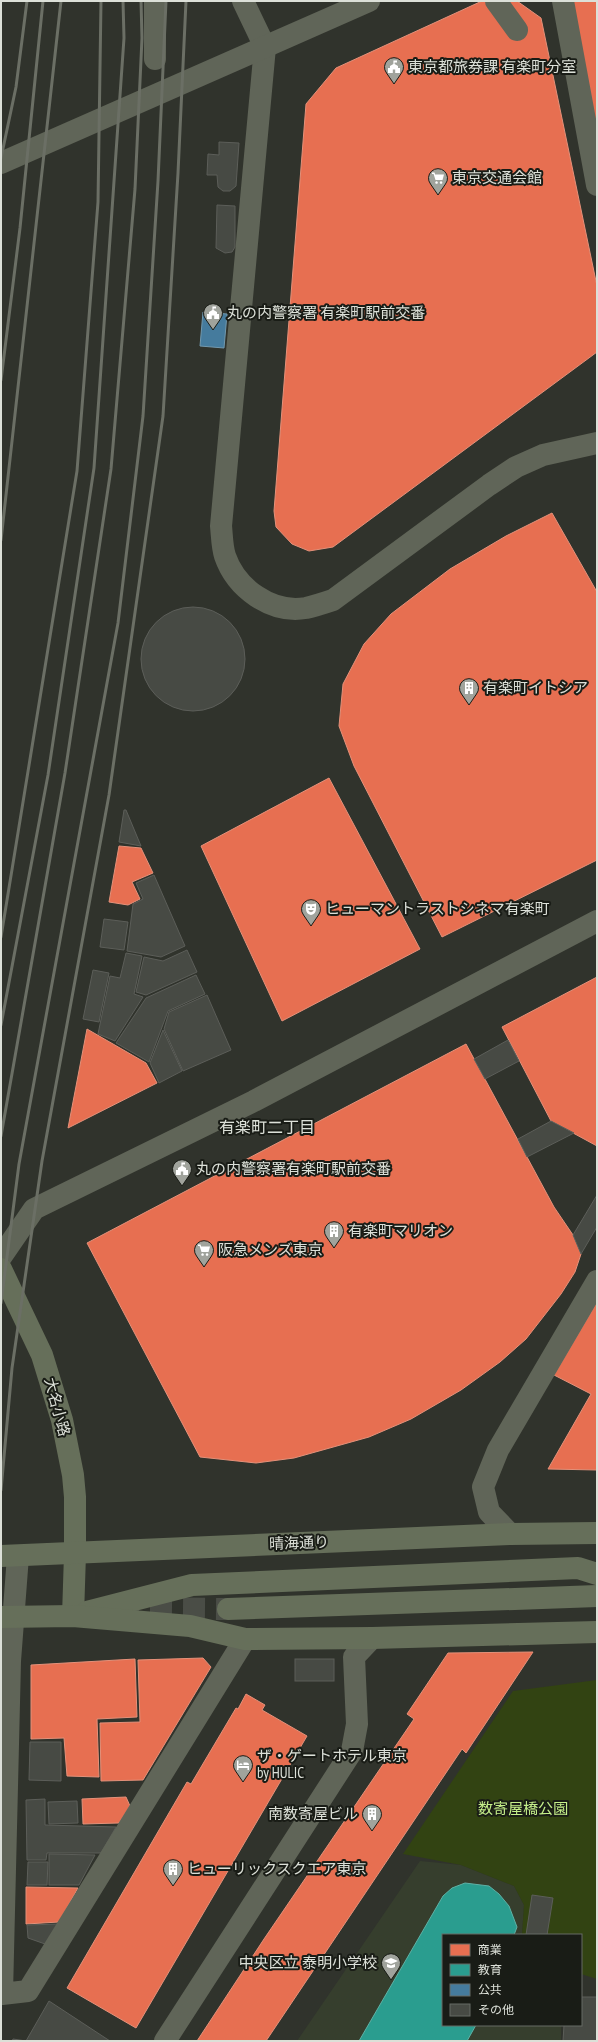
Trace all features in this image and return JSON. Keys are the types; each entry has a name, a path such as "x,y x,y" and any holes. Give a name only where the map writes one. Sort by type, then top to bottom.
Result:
{"main road":[{"name":"大名小路","path":"1,1270 42,1355 62,1420 73,1475 75,1497 73,1616"},
{"name":"晴海通り","path":"9,1556 510,1534 597,1533"},
{"path":"73,1616 192,1585 578,1568 597,1574"},
{"path":"228,1609 597,1596"},
{"path":"7,1617 73,1616 190,1626 245,1640 597,1632"}],"street":[{"path":"155,1 155,59"},
{"path":"243,1 265,47 245,279 221,526 224,555 231,570 240,583 257,598 281,607 305,608 333,600 489,485 516,467 542,456 597,443"},
{"path":"1,162 369,1"},
{"path":"496,1 517,30 516,1"},
{"path":"563,1 597,185"},
{"path":"1,1257 34,1209 290,1083 597,921"},
{"path":"510,1534 489,1512 483,1487 498,1450 597,1281"},
{"path":"9,1556 7,1617 5,1994 28,1991 245,1640"},
{"path":"165,2041 352,1751 357,1724 354,1657 372,1638"}],"shaded area":[{"name":"中央区立 泰明小学校","path":"420,1861 461,1865 514,1886 524,1905 522,1934 442,1934 442,2026 561,2026 561,2041 297,2041"}],"green space":[{"name":"数寄屋橋公園","path":"597,1680 597,1979 582,1974 582,1934 522,1934 524,1905 514,1886 461,1865 403,1854 513,1691"}],"building: 商業":[{"name":"東京交通会館","path":"482,1 517,1 541,18 597,286 597,352 333,547 309,551 292,544 276,527 274,511 306,104 336,68"},
{"path":"571,1 597,1 597,142"},
{"name":"有楽町イトシア","path":"552,513 597,592 597,860 442,937 354,766 339,726 343,684 364,644 391,614 450,569 506,536"},
{"path":"329,778 420,949 282,1021 201,846"},
{"path":"119,846 141,848 153,873 132,882 140,899 128,905 109,902"},
{"path":"597,977 597,1146 551,1121 502,1027"},
{"path":"87,1029 146,1063 157,1083 68,1128"},
{"name":"有楽町マリオン","path":"466,1044 554,1207 573,1235 581,1254 575,1272 561,1294 526,1339 500,1362 461,1390 411,1419 369,1437 294,1458 256,1463 200,1457 87,1243"},
{"path":"597,1302 597,1470 548,1469 591,1394 554,1375"},
{"name":"南数寄屋ビル","path":"533,1652 466,1753 462,1749 266,2041 197,2041 264,1939 414,1719 407,1714 448,1653"},
{"path":"203,1658 211,1667 143,1780 101,1781 100,1723 140,1722 138,1660"},
{"path":"135,1659 137,1717 97,1719 99,1777 67,1776 64,1738 31,1739 31,1665"},
{"name":"ヒューリックスクエア東京","path":"246,1694 265,1705 262,1710 307,1736 136,2028 67,1988 187,1782 191,1784 236,1708 238,1709"},
{"path":"126,1797 130,1806 119,1823 83,1824 82,1799"},
{"path":"26,1887 78,1888 59,1922 26,1924"}],"building: 教育":[{"path":"465,1883 489,1886 499,1894 509,1906 517,1927 514,1934 442,1934 442,2026 475,2026 467,2041 359,2041 443,1896 452,1888"}],"building: 公共":[{"name":"丸の内警察署 有楽町駅前交番","path":"203,312 227,314 224,348 200,346"}],"building: その他":[{"path":"219,142 239,143 236,186 230,191 223,191 218,187 217,175 207,175 208,154 219,155"},
{"path":"217,205 235,206 235,247 232,252 225,253 216,248"},
{"path":"193,607 213,611 222,615 230,622 237,630 241,639 245,659 241,679 237,688 230,696 222,703 213,707 193,711 173,707 164,703 156,696 149,688 145,679 141,659 145,639 149,630 156,622 164,615 173,611"},
{"path":"124,810 126,810 141,846 119,842"},
{"path":"154,875 185,946 161,957 127,951 133,904 143,899 136,883"},
{"path":"104,919 128,922 124,950 100,947"},
{"path":"187,950 197,972 146,995 136,992 144,957 163,961"},
{"path":"126,953 142,956 134,994 143,997 115,1041 98,1034 110,976 120,978"},
{"path":"93,970 109,973 99,1022 83,1019"},
{"path":"196,975 205,994 168,1011 149,1062 116,1043 146,998"},
{"path":"207,995 231,1050 183,1071 164,1029 169,1012"},
{"path":"163,1030 182,1071 159,1083 150,1063"},
{"path":"508,1040 519,1061 485,1079 474,1059"},
{"path":"551,1121 574,1133 527,1157 518,1139"},
{"path":"597,1195 597,1227 581,1254 573,1235"},
{"path":"295,1659 334,1659 334,1681 295,1681"},
{"path":"30,1742 61,1742 61,1781 29,1780"},
{"path":"45,1799 45,1825 116,1827 101,1853 47,1853 46,1860 27,1860 26,1800"},
{"path":"77,1801 78,1823 49,1824 48,1802"},
{"path":"49,1854 95,1855 79,1885 49,1885"},
{"path":"28,1862 48,1862 47,1885 27,1885"},
{"path":"532,1895 553,1898 547,1934 526,1934"},
{"path":"58,1924 48,1945 28,1938 27,1925"},
{"path":"582,1997 597,1997 597,2041 563,2041 564,2026 582,2026"},
{"path":"49,2001 110,2041 26,2041"},
{"path":"13,2039 26,2041 12,2041"}],"tunnel":[{"path":"117,1608 228,1609"}],"railway":[{"path":"1,158 16,87 27,1"},
{"path":"1,380 20,228 43,1"},
{"path":"1,540 61,1"},
{"path":"1,937 77,471 98,202 101,1"},
{"path":"1,1025 48,775 94,468 124,38 123,1"},
{"path":"1,1136 65,773 111,469 135,189 142,38 141,1"},
{"path":"1,1303 19,1164 118,623 143,416 158,181 166,1"},
{"path":"1,1490 12,1368 42,1161 109,795 163,416 178,173 186,1"}],"place":[{"name":"東京都旅券課 有楽町分室","path":"394,84"},
{"name":"東京交通会館","path":"438,195"},
{"name":"丸の内警察署 有楽町駅前交番","path":"213,330"},
{"name":"有楽町イトシア","path":"469,705"},
{"name":"ヒューマントラストシネマ有楽町","path":"311,926"},
{"name":"丸の内警察署有楽町駅前交番","path":"182,1186"},
{"name":"有楽町マリオン","path":"334,1248"},
{"name":"阪急メンズ東京","path":"204,1267"},
{"name":"ザ・ゲートホテル東京 by HULIC","path":"243,1782"},
{"name":"南数寄屋ビル","path":"372,1831"},
{"name":"ヒューリックスクエア東京","path":"173,1886"},
{"name":"中央区立 泰明小学校","path":"391,1980"}],"district":[{"name":"有楽町二丁目","path":"267,1127"}]}
